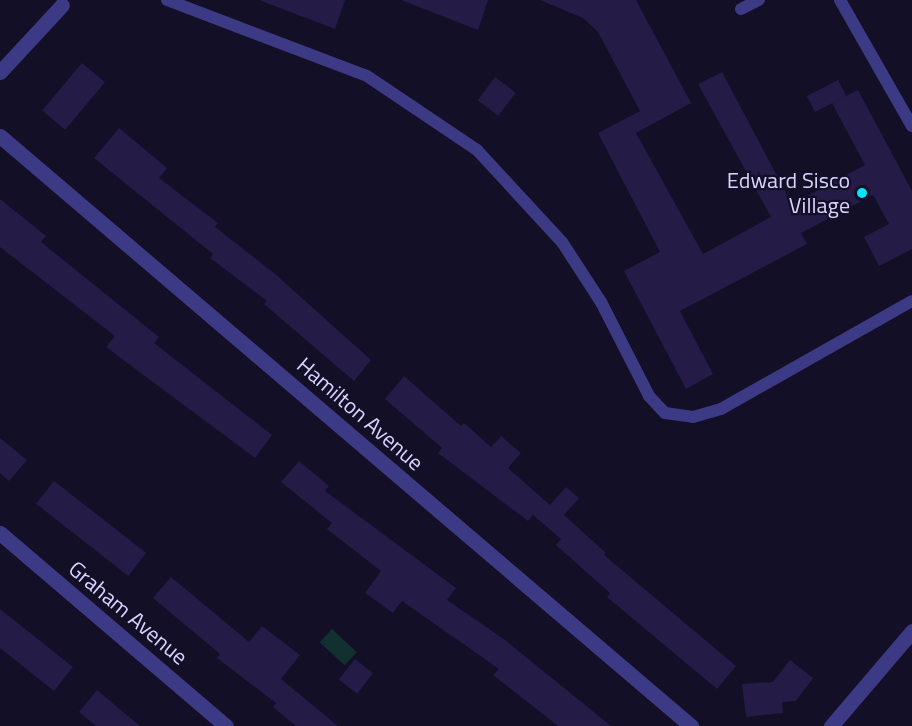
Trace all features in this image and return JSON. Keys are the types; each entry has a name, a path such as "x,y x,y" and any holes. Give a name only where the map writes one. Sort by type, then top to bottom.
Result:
{"street":[{"path":"0,72 62,5"},
{"name":"Hamilton Avenue","path":"0,136 691,726"},
{"name":"Graham Avenue","path":"0,533 226,726"},
{"path":"831,726 912,631"}],"lane":[{"path":"167,0 367,76 477,150 562,242 601,302 649,396 665,413 693,417 721,409 912,301"},
{"path":"741,9 759,0"},
{"path":"840,0 912,126"}],"green space":[{"path":"332,629 357,652 345,665 320,642"}],"building":[{"path":"259,0 345,0 335,29"},
{"path":"401,0 488,0 478,30"},
{"name":"Edward Sisco Village","path":"540,0 636,0 691,103 636,133 703,254 771,217 698,84 722,72 792,204 865,165 832,103 858,90 912,191 912,249 879,266 864,237 889,224 873,195 801,233 807,244 680,311 713,374 686,389 624,271 660,252 598,133 640,111 598,32 583,18"},
{"path":"82,63 105,82 65,130 42,110"},
{"path":"495,77 516,93 498,116 478,100"},
{"path":"838,80 846,96 815,112 807,96"},
{"path":"119,128 167,168 159,178 218,223 215,227 274,273 371,360 354,381 264,304 267,301 210,258 213,254 94,158"},
{"path":"0,199 46,236 41,242 159,337 154,343 272,435 255,458 106,347 115,336 0,247"},
{"path":"404,376 461,426 464,423 491,447 501,436 521,453 508,468 550,505 566,487 579,498 564,515 606,553 604,555 736,666 717,689 607,597 610,593 556,545 561,539 533,515 528,521 438,453 442,448 385,399"},
{"path":"0,438 27,460 9,481 0,473"},
{"path":"299,461 329,486 325,491 456,588 447,600 505,640 611,726 558,726 493,675 499,669 402,601 393,613 365,593 381,571 327,529 332,523 281,482"},
{"path":"54,481 146,553 128,576 36,504"},
{"path":"171,577 249,642 262,626 300,655 281,679 338,726 296,726 273,707 276,703 217,658 220,654 153,598"},
{"path":"0,609 73,667 54,691 0,648"},
{"path":"355,659 373,673 357,694 339,679"},
{"path":"790,660 813,678 796,701 782,702 783,713 746,717 742,684 773,682"},
{"path":"97,690 140,726 96,726 79,712"}],"place":[{"name":"Edward Sisco Village","path":"862,193"}]}
